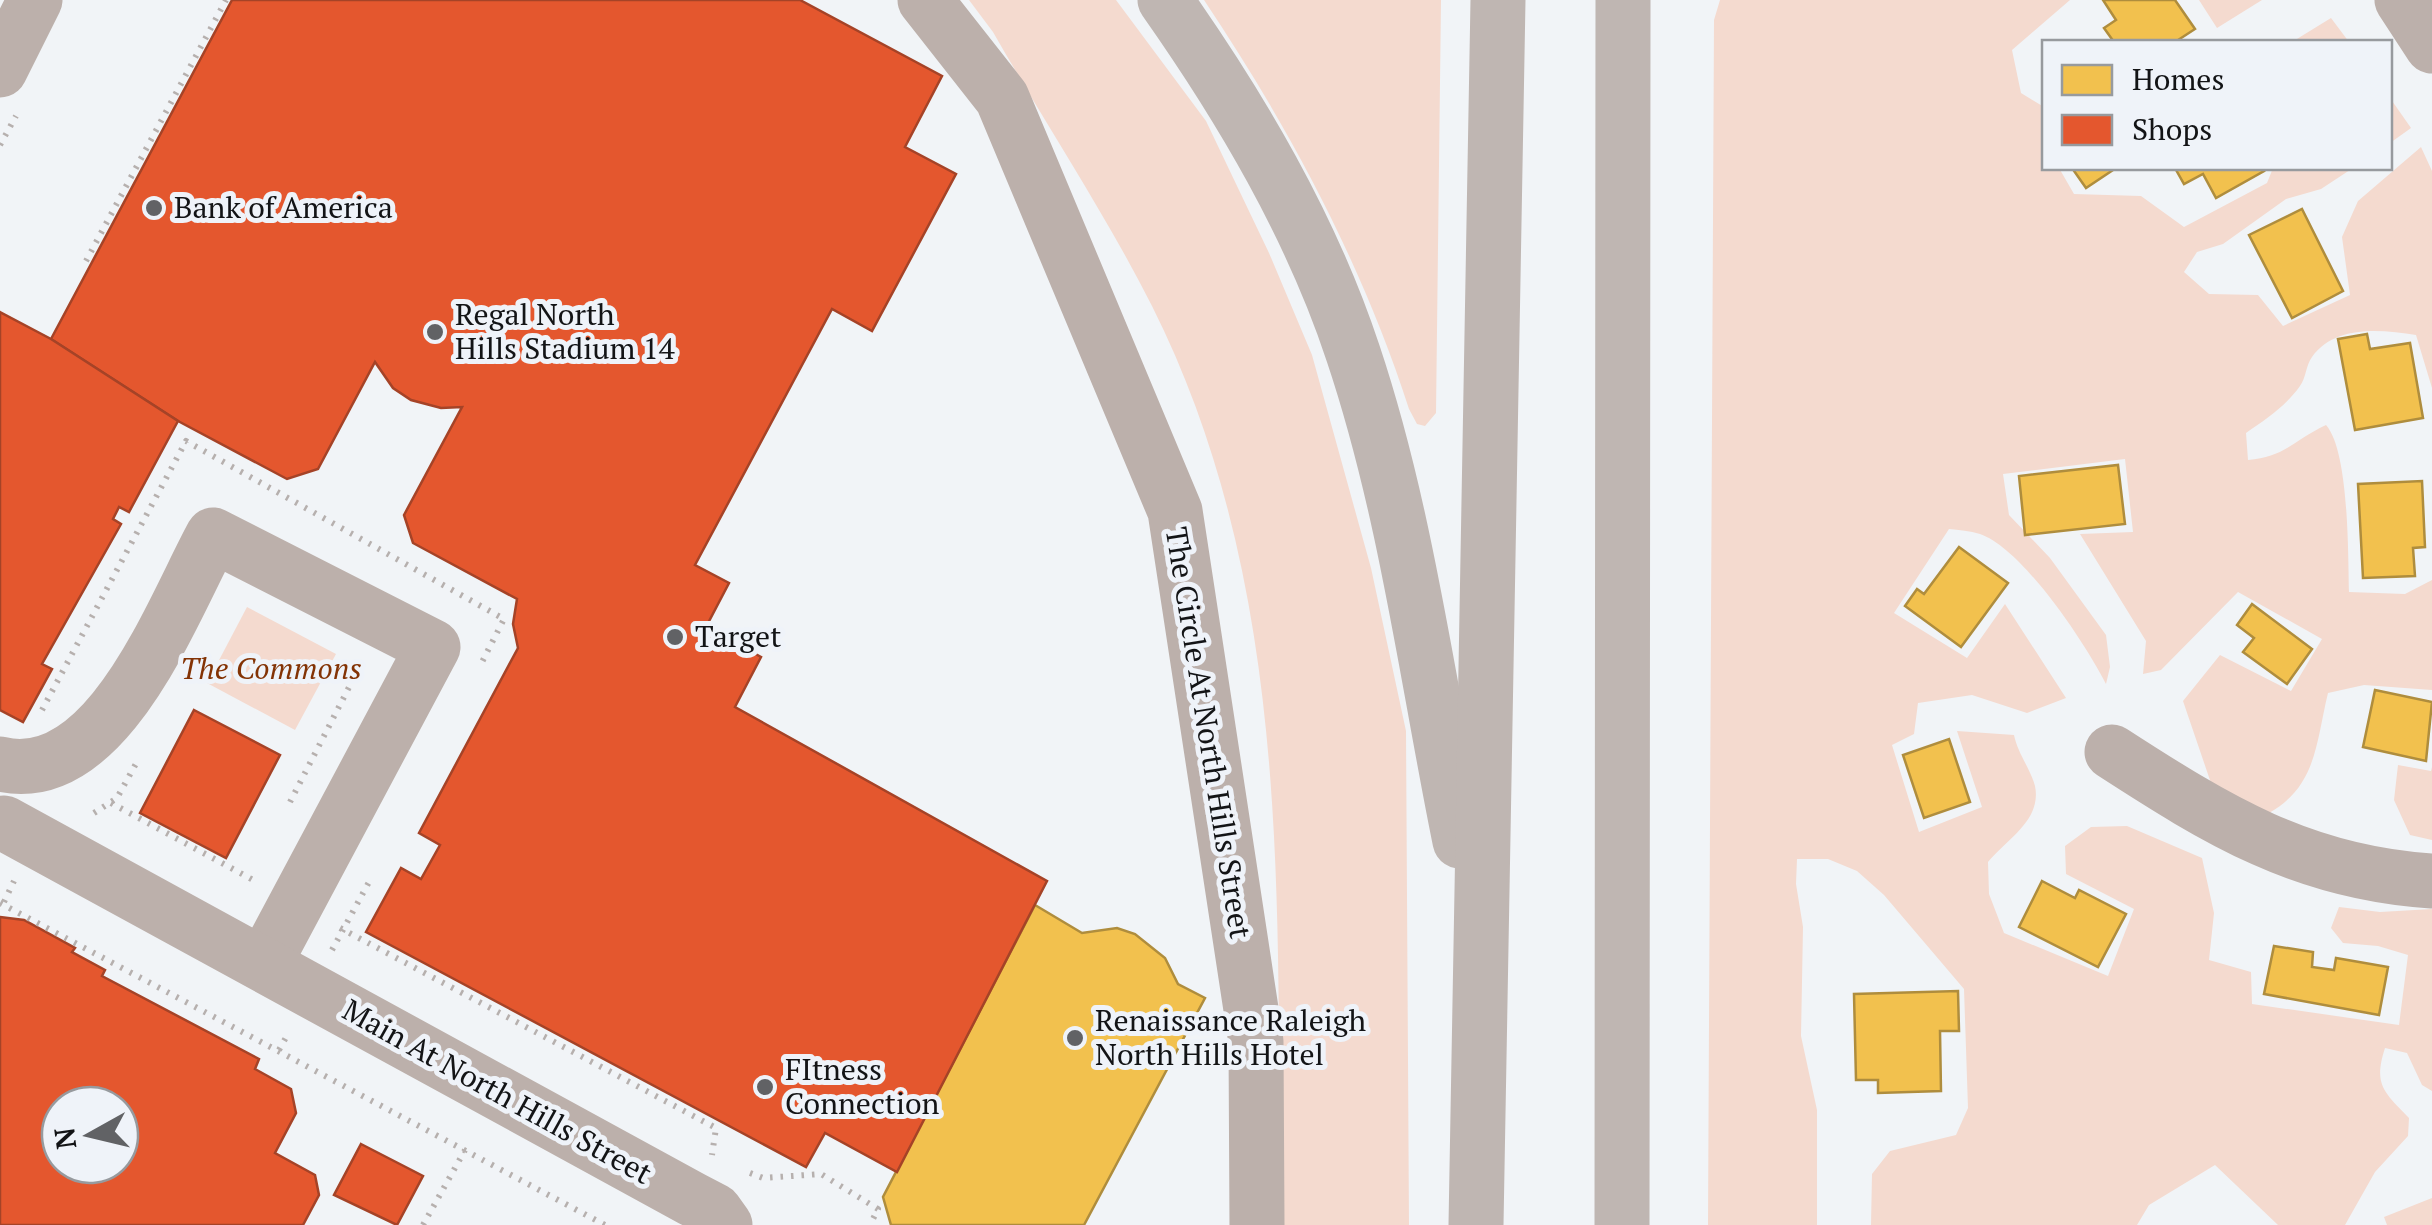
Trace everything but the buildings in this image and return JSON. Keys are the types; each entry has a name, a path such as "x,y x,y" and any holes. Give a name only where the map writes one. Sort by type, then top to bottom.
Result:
{"highway":[{"path":"1164,0 1218,75 1269,166 1316,258 1353,350 1382,447 1403,544 1478,930"},
{"path":"1476,1225 1478,930 1491,559 1498,0"},
{"path":"1622,1225 1623,0"}],"street":[{"path":"1,64 35,0"},
{"name":"The Circle At North Hills Street","path":"925,0 1002,98 1175,512 1256,1042 1257,1225"},
{"path":"2402,0 2432,46"},
{"name":"Main At North Hills Street","path":"264,964 433,647 214,534 116,714 62,757 30,766 0,767 10,792 2,826 264,964 715,1211 725,1225"},
{"path":"2112,752 2229,825 2273,846 2382,877 2432,881"}],"path":[{"path":"86,261 226,0"},
{"path":"285,811 363,660 346,652"},
{"path":"97,814 111,804 145,749"},
{"path":"111,804 250,878 259,862"},
{"path":"0,903 604,1225"},
{"path":"344,930 716,1128 712,1157 729,1164"},
{"path":"423,1225 466,1150"},
{"path":"746,1171 763,1178 821,1174 878,1209 870,1225"}],"green space":[{"path":"969,0 1116,0 1206,121 1312,355 1371,568 1406,731 1409,1225 1280,1225 1276,873 1268,756 1255,641 1232,527 1199,415 1152,306 1095,202 993,32"},
{"path":"1204,0 1441,0 1436,413 1425,426 1417,424 1409,409 1369,301 1321,197"},
{"path":"1720,0 2070,0 2012,50 2021,93 2042,106 2042,170 2060,170 2074,194 2141,196 2184,227 2267,183 2272,170 2350,170 2321,189 2286,199 2223,244 2197,252 2184,272 2209,294 2258,295 2283,326 2350,295 2342,237 2358,201 2421,147 2432,171 2432,388 2416,335 2374,331 2346,334 2322,346 2310,360 2294,393 2246,433 2248,460 2281,452 2326,425 2334,438 2343,479 2349,592 2405,594 2432,580 2432,690 2364,685 2328,693 2306,776 2285,802 2269,813 2213,789 2183,701 2220,655 2291,691 2322,639 2238,592 2161,670 2143,674 2146,641 2080,534 2133,532 2125,459 2003,474 2009,515 2050,558 2106,635 2110,667 2106,684 2084,645 2033,577 1997,543 1980,534 1949,529 1894,613 1967,658 2005,604 2066,698 2027,713 1972,695 1918,703 1914,734 1892,745 1919,832 1982,807 1957,731 2014,735 2033,779 2036,798 2028,819 1988,862 1989,894 2004,933 2108,976 2134,909 2066,874 2065,846 2091,827 2127,826 2202,858 2214,913 2209,960 2251,972 2252,1004 2399,1025 2408,955 2378,946 2343,943 2331,928 2339,907 2380,912 2432,909 2432,1091 2422,1085 2407,1053 2385,1048 2381,1080 2387,1094 2409,1118 2408,1136 2375,1172 2345,1225 2278,1225 2215,1165 2149,1205 2137,1225 1871,1225 1872,1174 1890,1151 1956,1135 1968,1108 1964,989 1884,895 1857,871 1828,859 1797,859 1796,884 1803,927 1801,1036 1817,1110 1817,1225 1708,1225 1714,20"},
{"path":"2199,0 2262,0 2217,28"},
{"path":"2331,18 2348,40 2295,40"},
{"path":"2392,101 2411,128 2392,142"},
{"name":"The Commons","path":"247,607 336,654 295,730 207,683"},
{"path":"2398,765 2431,771 2432,767 2432,840 2410,835 2394,800"},
{"path":"2432,1198 2432,1225 2387,1225 2384,1217"}],"place":[{"name":"Bank of America","path":"154,208"},
{"name":"Regal North Hills Stadium 14","path":"435,332"},
{"name":"Target","path":"675,637"},
{"name":"Renaissance Raleigh North Hills Hotel","path":"1075,1038"},
{"name":"FItness Connection","path":"765,1087"}]}
